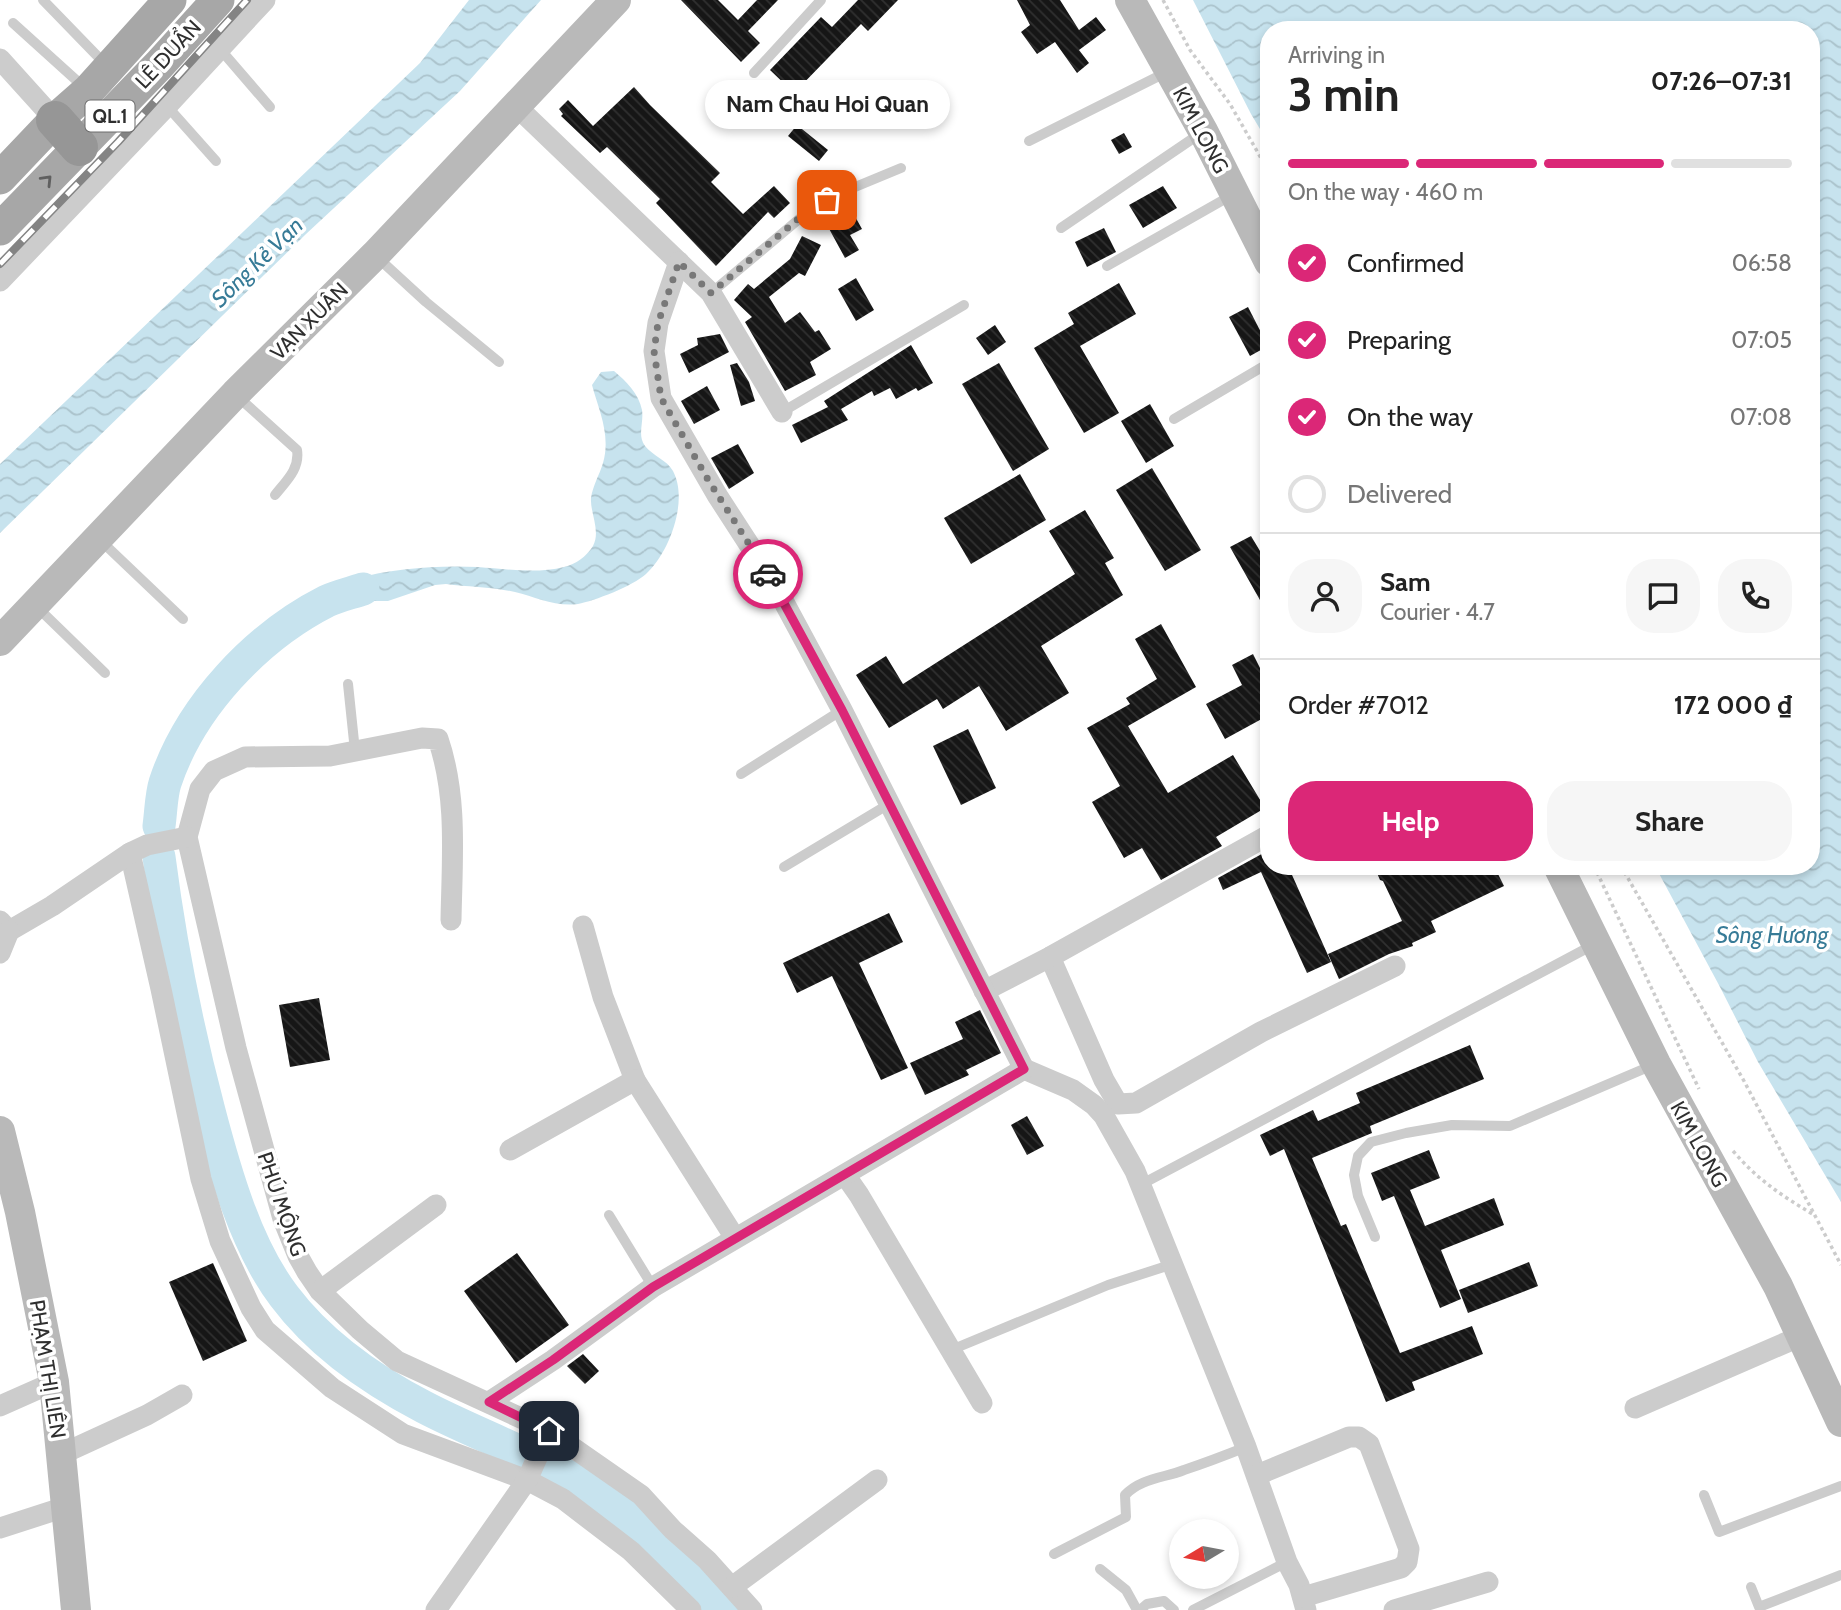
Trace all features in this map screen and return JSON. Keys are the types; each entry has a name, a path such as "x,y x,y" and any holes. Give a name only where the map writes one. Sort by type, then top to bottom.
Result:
{"main road":[{"name":"LÊ DUẨN","path":"0,229 67,134 99,79 170,0"},
{"name":"LÊ DUẨN","path":"0,178 67,134 218,0"}],"street":[{"path":"0,281 265,0"},
{"name":"VẠN XUÂN","path":"0,641 235,394 375,255 617,0"},
{"name":"KIM LONG","path":"1130,0 1203,131 1260,245"},
{"path":"0,59 67,134"},
{"path":"516,106 711,293 782,412"},
{"path":"679,262 658,323 654,351 661,398 717,495 772,580 842,710 1024,1069 1073,1090 1094,1105 1104,1116 1142,1184 1305,1604 1401,1568 1408,1562 1409,1549 1369,1444 1359,1437 1349,1437 1257,1475"},
{"path":"0,953 4,926 52,906 130,853 147,845 187,837 200,789 214,771 244,757 330,756 422,738 438,739 444,761 453,818 451,920"},
{"name":"PHÚ MỘNG","path":"187,837 233,1035 274,1190 298,1256 320,1291 397,1361 489,1402 641,1495 673,1530 707,1560 752,1610"},
{"path":"984,991 1260,840"},
{"path":"130,853 201,1179 220,1241 265,1330 332,1388 403,1434 529,1475 631,1551 691,1610"},
{"name":"KIM LONG","path":"1562,875 1656,1064 1778,1286 1841,1422"},
{"path":"583,926 603,997 635,1080 736,1238"},
{"path":"1050,957 1104,1080 1118,1104 1136,1103 1261,1032 1395,966"},
{"path":"489,1402 553,1360 653,1287 1024,1069"},
{"path":"510,1150 635,1080"},
{"name":"PHẠM THỊ LIÊN","path":"0,1131 10,1216 54,1382 76,1610"},
{"path":"845,1175 982,1404"},
{"path":"320,1291 436,1205"},
{"path":"1635,1408 1801,1336"},
{"path":"0,1406 54,1382"},
{"path":"62,1454 147,1415 182,1395"},
{"path":"436,1610 529,1475 546,1438"},
{"path":"732,1587 877,1480"},
{"path":"0,1528 65,1507"},
{"path":"1394,1610 1488,1582"}],"lane":[{"path":"43,0 99,79"},
{"path":"754,73 821,0"},
{"path":"13,23 99,79"},
{"path":"220,49 270,107"},
{"path":"1029,141 1170,71"},
{"path":"167,106 216,161"},
{"path":"1061,228 1203,131"},
{"path":"711,293 810,209 901,168"},
{"path":"1107,266 1234,194"},
{"path":"375,255 426,302 499,362"},
{"path":"782,412 964,305"},
{"path":"1174,419 1260,368"},
{"path":"235,394 297,450 294,472 275,495"},
{"path":"97,537 183,619"},
{"path":"35,605 105,673"},
{"path":"348,684 355,751"},
{"path":"741,774 842,710"},
{"path":"784,867 889,804"},
{"path":"1142,1184 1596,944"},
{"path":"1375,1237 1358,1196 1354,1175 1358,1156 1371,1142 1452,1125 1510,1126 1656,1064"},
{"path":"609,1215 653,1287"},
{"path":"951,1350 1108,1285 1173,1264"},
{"path":"1054,1554 1126,1517 1125,1497 1137,1486 1158,1476 1181,1472 1246,1447"},
{"path":"1704,1495 1719,1532 1841,1486"},
{"path":"1193,1610 1287,1562"},
{"path":"1100,1569 1126,1590 1138,1610 1147,1604 1164,1601 1174,1610"},
{"path":"1751,1587 1759,1607 1841,1575"}],"path":[{"path":"1163,0 1190,50 1230,104 1260,156"},
{"path":"1598,875 1701,1093"},
{"path":"1626,875 1744,1081 1841,1265"},
{"path":"1729,1146 1752,1174 1775,1192 1816,1216"}],"water":[{"name":"Sông Kẻ Vạn","path":"469,0 541,0 460,91 306,234 0,533 0,464 420,63"},
{"name":"Sông Hương","path":"1193,0 1841,0 1841,1202 1758,1062 1660,875 1820,875 1820,21 1260,21 1260,129"},
{"path":"614,371 638,399 642,415 641,438 645,446 670,467 677,483 679,497 674,526 662,553 646,574 594,600 570,605 507,590 446,584 435,585 388,601 345,601 321,605 350,581 384,572 448,566 543,570 568,566 584,557 595,540 596,528 591,498 603,463 606,443 592,385 601,372"}],"building":[{"path":"681,0 718,0 738,20 757,0 778,0 748,31 760,43 741,62"},
{"path":"858,0 898,0 868,31 861,24 794,93 770,70 821,17 832,27"},
{"path":"1017,0 1060,0 1079,30 1096,17 1106,30 1079,50 1089,63 1077,73 1055,42 1037,54 1021,32 1030,25"},
{"path":"634,87 720,173 711,182 743,214 774,186 790,203 774,218 768,212 716,266 656,203 660,199 607,147 600,153 561,116 563,114 559,109 568,100 593,126"},
{"path":"797,125 828,150 819,161 788,136"},
{"path":"1124,133 1132,147 1119,154 1111,140"},
{"path":"1163,186 1177,208 1143,228 1129,205"},
{"path":"852,211 862,229 850,235 859,250 845,258 827,225"},
{"path":"1104,228 1116,252 1087,267 1075,242"},
{"path":"802,236 821,245 805,276 799,273 769,297 785,323 800,312 815,332 819,330 831,349 810,362 816,375 785,391 745,322 752,317 734,300 748,284 754,289 790,259"},
{"path":"856,278 874,310 856,321 838,289"},
{"path":"1119,283 1136,314 1080,346 1119,413 1084,433 1034,348 1074,324 1068,313"},
{"path":"1248,307 1260,330 1260,350 1250,356 1229,317"},
{"path":"995,325 1006,342 988,355 976,338"},
{"path":"720,334 729,352 689,373 680,354 698,345 697,338"},
{"path":"911,345 933,383 918,391 916,388 896,399 890,388 874,396 872,391 841,409 848,420 801,443 792,425 828,407 824,401"},
{"path":"737,363 749,382 755,401 741,406 730,365"},
{"path":"999,363 1049,449 1013,471 962,384"},
{"path":"707,386 720,410 694,424 681,401"},
{"path":"1150,404 1174,446 1146,463 1121,421"},
{"path":"738,444 754,473 729,489 711,458"},
{"path":"1152,468 1201,550 1165,571 1116,490"},
{"path":"1020,474 1046,520 971,564 944,518"},
{"path":"1085,510 1114,558 1105,563 1123,595 1041,646 1069,693 1006,731 979,686 943,709 937,699 889,728 856,675 886,656 903,684 1075,574 1049,531"},
{"path":"1251,536 1260,551 1260,600 1230,547"},
{"path":"1161,624 1196,687 1128,726 1168,793 1233,755 1260,800 1260,811 1216,837 1222,846 1161,880 1142,848 1124,858 1092,802 1120,786 1087,728 1130,704 1126,698 1157,679 1135,639"},
{"path":"1253,654 1260,668 1260,720 1225,739 1206,704 1242,685 1232,665"},
{"path":"968,729 996,788 961,805 933,746"},
{"path":"1260,855 1260,872 1223,890 1218,878"},
{"path":"1262,875 1292,875 1331,962 1307,973"},
{"path":"1378,875 1498,875 1504,886 1431,921 1436,932 1412,943 1413,946 1389,954 1339,979 1328,954 1402,921 1383,881"},
{"path":"889,913 903,942 859,963 908,1068 881,1080 832,976 797,993 783,963"},
{"path":"319,998 330,1060 290,1067 279,1005"},
{"path":"980,1010 1001,1053 966,1070 969,1075 925,1095 910,1063 963,1039 955,1022"},
{"path":"1470,1045 1484,1079 1370,1126 1372,1133 1312,1158 1341,1226 1346,1224 1400,1353 1472,1326 1483,1354 1412,1382 1415,1390 1386,1402 1284,1149 1270,1156 1260,1135 1313,1110 1318,1121 1360,1103 1356,1093"},
{"path":"1027,1116 1044,1146 1027,1155 1011,1125"},
{"path":"1429,1150 1440,1178 1410,1190 1425,1226 1494,1198 1504,1225 1441,1250 1461,1299 1440,1308 1394,1196 1382,1201 1371,1173"},
{"path":"517,1253 569,1325 516,1363 464,1291"},
{"path":"1529,1262 1538,1286 1468,1313 1459,1290"},
{"path":"213,1263 247,1341 203,1361 169,1282"},
{"path":"583,1354 599,1371 585,1384 567,1366"}],"waterway":[{"path":"159,826 165,783 176,755 191,728 229,677 251,654 301,616 327,601 363,589"},
{"path":"159,857 186,1017 222,1159 238,1208 258,1255 284,1296 314,1330 366,1373 441,1415 542,1462 604,1499 647,1533 724,1610"}],"railway":[{"path":"0,264 118,142 247,0"}],"way so far":[{"path":"768,574 717,495 661,398 654,351 658,323 679,262 711,293 810,209 827,200"}],"place":[{"name":"Nam Chau Hoi Quan","path":"827,200"}],"route":[{"path":"549,1431 489,1402 553,1360 653,1287 1024,1069 842,710 768,574"}]}
